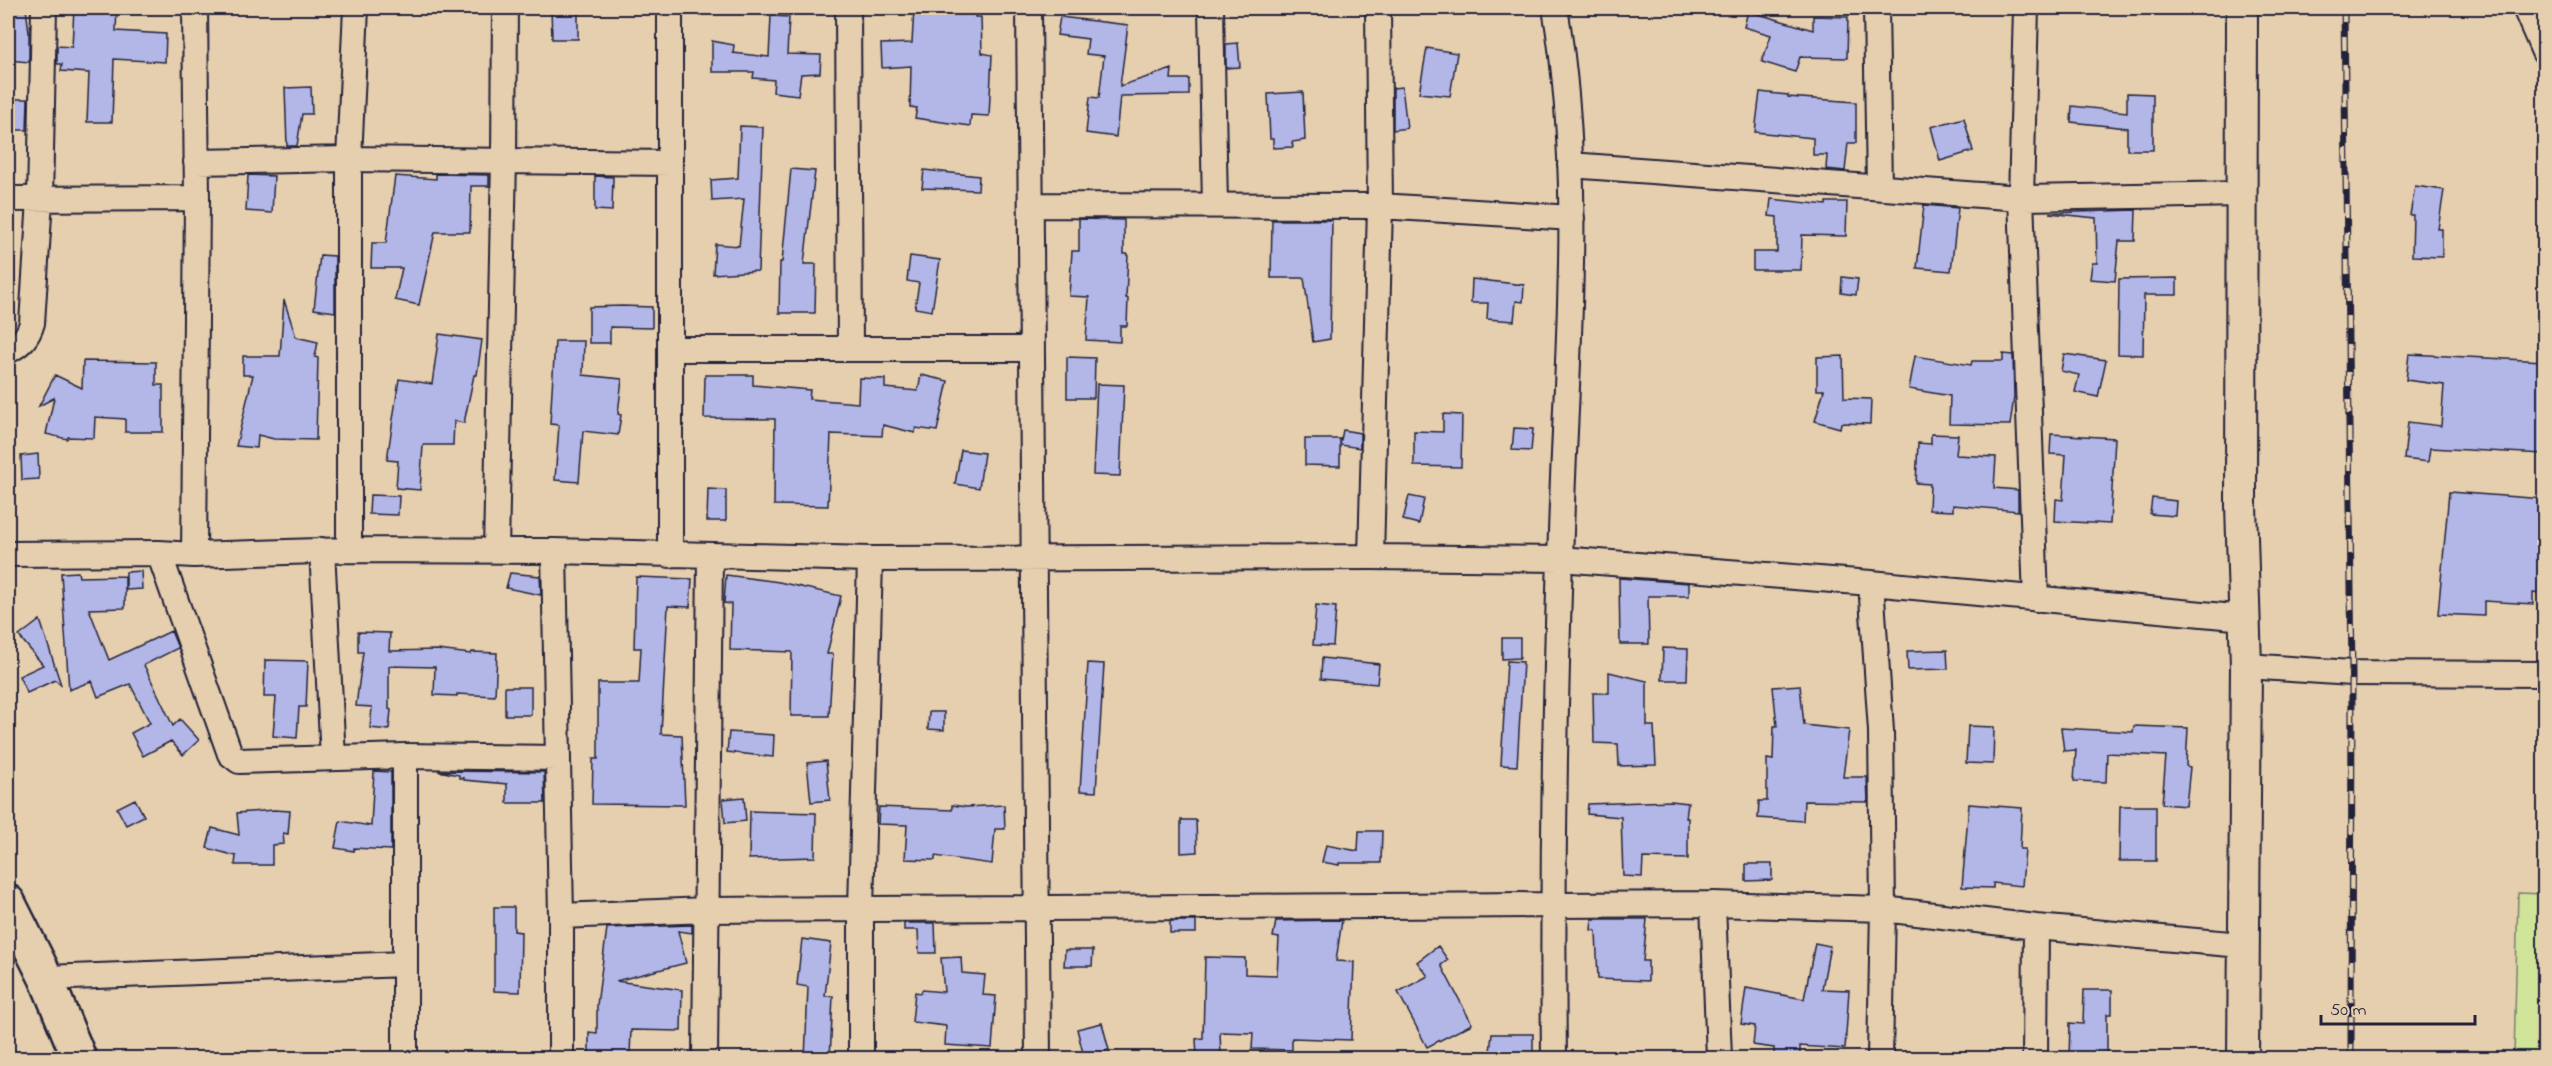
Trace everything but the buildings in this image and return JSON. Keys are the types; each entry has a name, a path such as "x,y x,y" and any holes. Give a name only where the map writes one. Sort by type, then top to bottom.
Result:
{"highway":[{"path":"11,918 46,978 79,1059"}],"street":[{"path":"8,351 22,342 29,333 32,322 40,200 44,8"},
{"path":"194,555 197,198 195,8"},
{"path":"348,550 349,159 356,8"},
{"path":"495,550 505,8"},
{"path":"670,8 670,555"},
{"path":"848,8 850,349"},
{"path":"1029,8 1038,1059"},
{"path":"1211,8 1215,205"},
{"path":"1371,557 1380,207 1378,8"},
{"path":"1554,1059 1552,904 1560,559 1572,218 1568,98 1555,8"},
{"path":"1876,8 1879,187"},
{"path":"2026,8 2021,198 2036,599"},
{"path":"2242,8 2241,505 2246,666 2242,945 2243,1059"},
{"path":"2525,8 2544,52"},
{"path":"196,162 504,159 670,163"},
{"path":"1570,165 2021,198 2243,194"},
{"path":"8,199 197,198"},
{"path":"1031,205 1380,207 1572,218"},
{"path":"670,349 1032,349"},
{"path":"8,555 159,553 194,555 322,550 495,550 870,559 1371,557 1560,559 1871,583 2245,618"},
{"path":"322,550 333,758"},
{"path":"554,551 561,916 561,1059"},
{"path":"159,553 230,754 239,761 405,756 558,758"},
{"path":"705,1059 710,556"},
{"path":"861,1059 861,909 870,559"},
{"path":"1871,583 1881,731 1883,909 1880,1059"},
{"path":"2246,666 2352,673 2544,674"},
{"path":"405,756 405,1059"},
{"path":"561,916 706,910 1037,910 1302,905 1713,904 1883,909 2036,927 2242,945"},
{"path":"1713,904 1719,1059"},
{"path":"2035,1059 2036,927"},
{"path":"46,978 405,964"}],"green space":[{"path":"2518,893 2544,894 2544,1058 2514,1058"}],"railway":[{"path":"2344,8 2352,673 2351,1058"}]}
